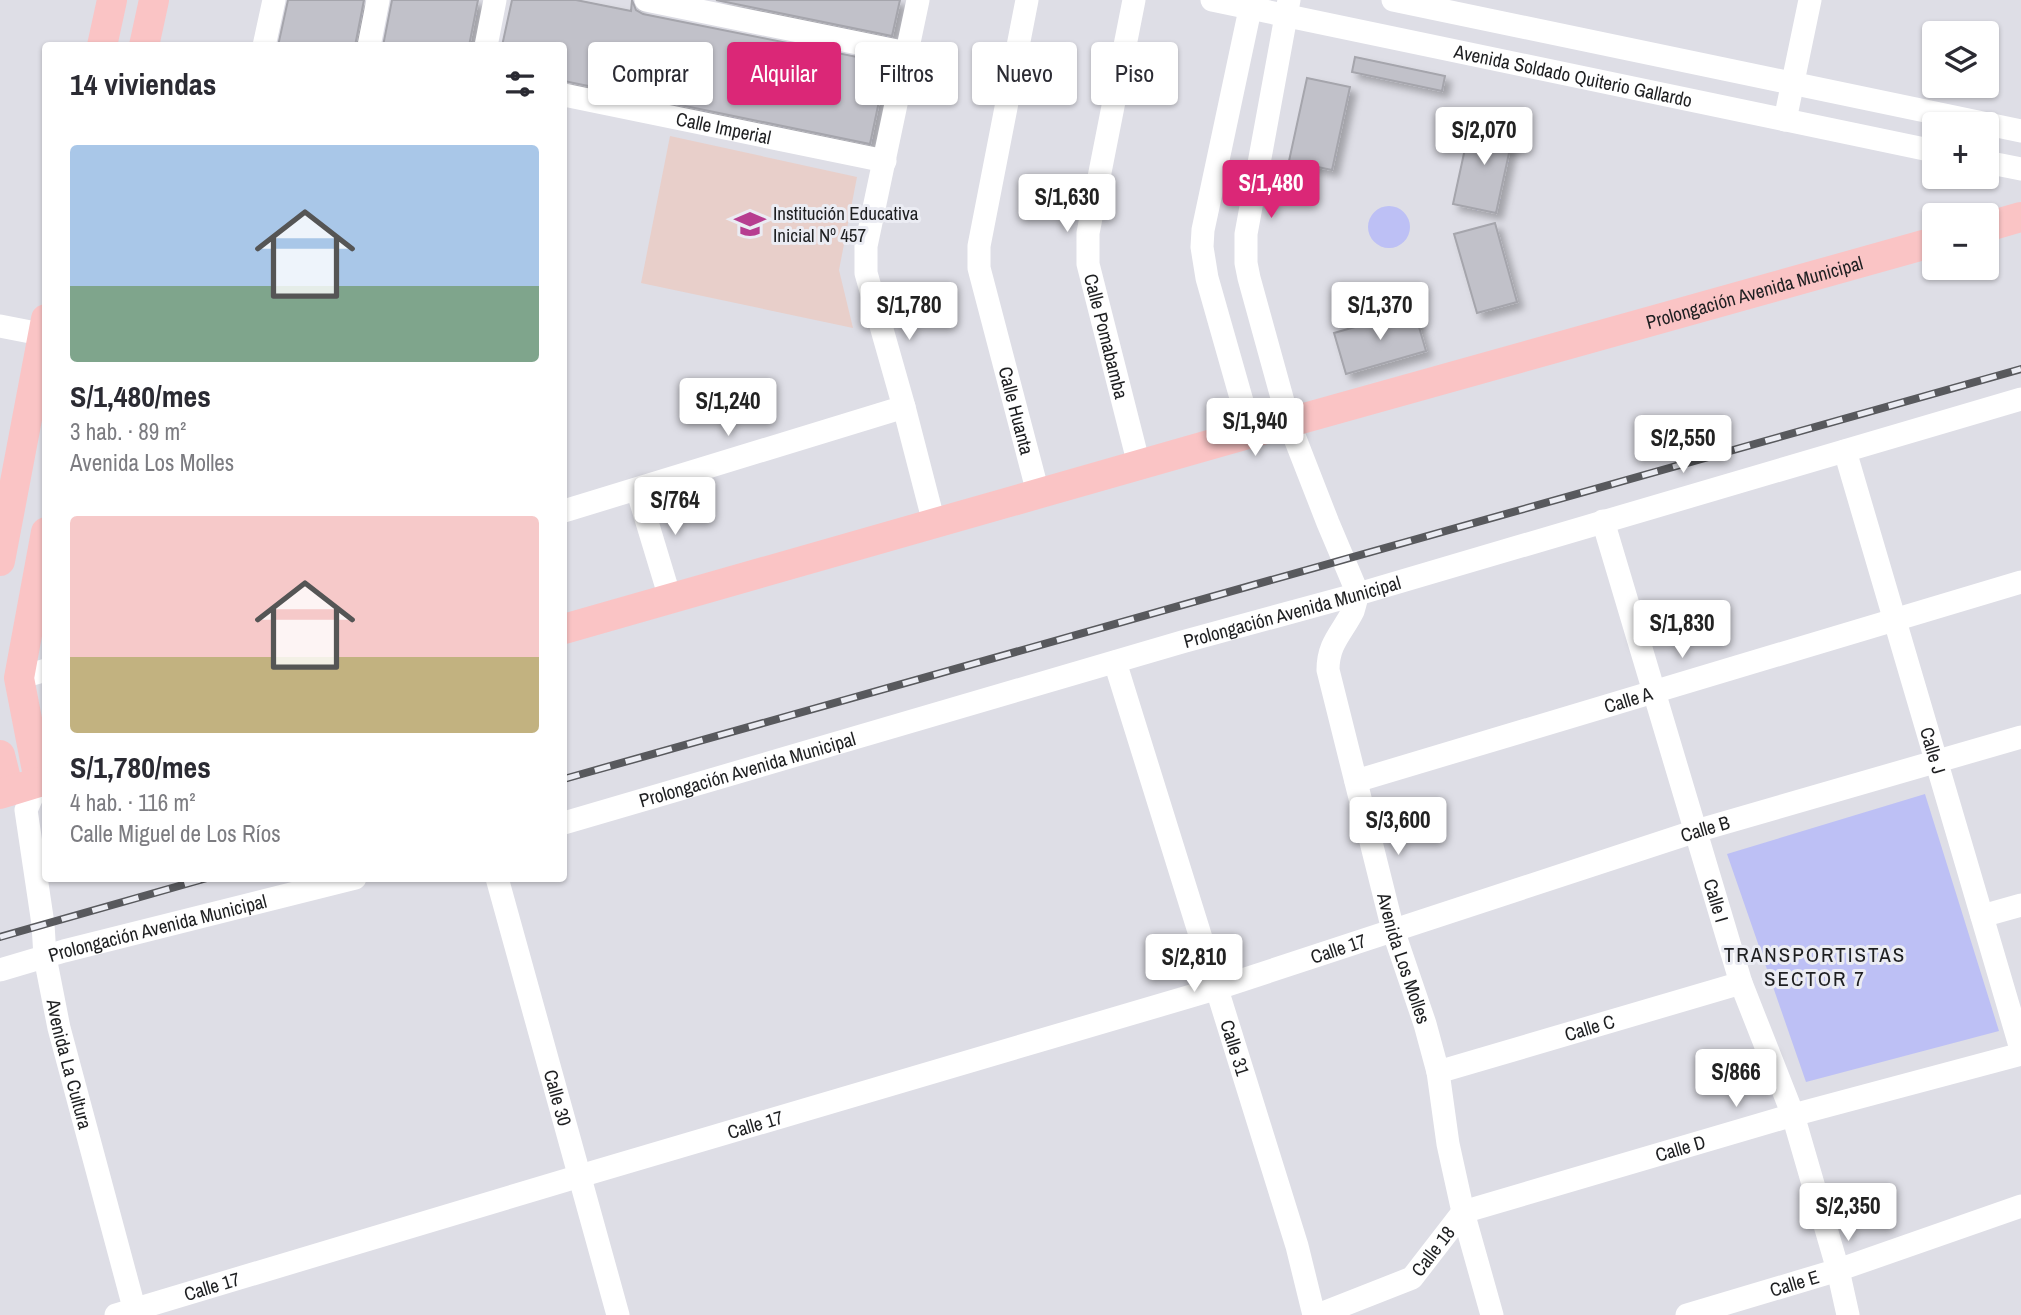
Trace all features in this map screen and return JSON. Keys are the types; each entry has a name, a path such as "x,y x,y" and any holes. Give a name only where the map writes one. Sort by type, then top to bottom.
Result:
{"main road":[{"path":"103,42 112,0"},
{"path":"145,42 154,0"},
{"path":"1999,223 2021,217"},
{"name":"Prolongación Avenida Municipal","path":"567,628 1922,245"},
{"path":"0,561 42,340"},
{"path":"12,798 42,780 32,674 42,573"},
{"name":"Avenida La Cultura","path":"0,755 12,798"}],"street":[{"path":"265,42 274,0"},
{"path":"370,42 379,0"},
{"path":"486,42 495,0"},
{"path":"646,0 855,42"},
{"path":"909,42 918,0"},
{"name":"Calle Huanta","path":"1027,0 979,246 979,268 1038,493"},
{"name":"Calle Pomabamba","path":"1134,0 1088,233 1088,264 1139,465"},
{"name":"Avenida Soldado Quiterio Gallardo","path":"1212,0 1288,8 1922,148"},
{"name":"Avenida Soldado Quiterio Gallardo","path":"1393,0 2021,131"},
{"path":"1786,120 1810,0"},
{"path":"1251,4 1203,230 1202,247 1207,278 1251,433"},
{"path":"1288,8 1245,248 1249,278 1289,423 1358,594"},
{"name":"Calle Imperial","path":"567,96 885,161"},
{"path":"896,105 866,246 866,272 934,523"},
{"path":"1999,165 2021,169"},
{"path":"0,326 42,330"},
{"name":"Prolongación Avenida Municipal","path":"567,822 2021,399"},
{"path":"567,510 904,407"},
{"name":"Calle J","path":"1845,451 2021,1051"},
{"path":"637,489 670,598"},
{"name":"Calle I","path":"1603,521 1741,983 1793,1115 1838,1270 1848,1315"},
{"name":"Calle A","path":"1356,781 2021,582"},
{"name":"Avenida Los Molles","path":"1358,594 1353,610 1333,643 1328,656 1328,670 1393,930 1425,1024 1438,1072 1448,1144 1463,1212 1492,1315"},
{"name":"Calle 31","path":"1115,662 1297,1246 1316,1315"},
{"name":"Calle B","path":"1393,930 1696,831 2021,737"},
{"name":"Avenida La Cultura","path":"12,798 43,924 45,957 59,1028 129,1313"},
{"name":"Prolongación Avenida Municipal","path":"0,970 339,882"},
{"name":"Calle 30","path":"498,882 618,1315"},
{"path":"1982,916 2021,905"},
{"name":"Calle 17","path":"129,1313 580,1176 1215,989 1393,930"},
{"name":"Calle C","path":"1438,1072 1741,983"},
{"name":"Calle D","path":"1463,1212 2021,1051"},
{"name":"Calle E","path":"1687,1315 1838,1270 2021,1206"},
{"name":"Calle 18","path":"1316,1315 1412,1278 1463,1212"}],"shaded area":[{"name":"Institución Educativa Inicial Nº 457","path":"670,136 857,177 839,270 853,328 641,283"},
{"path":"1389,206 1404,212 1410,227 1404,242 1389,248 1374,242 1368,227 1374,212"},
{"path":"1925,794 1999,1031 1806,1082 1727,854"}],"building":[{"path":"288,0 364,0 356,42 279,42"},
{"path":"392,0 478,0 470,42 384,42"},
{"path":"512,0 576,0 631,11 632,0 636,10 643,14 782,42 727,42 727,105 841,105 841,54 855,57 855,105 878,105 870,144 681,105 713,105 713,42 588,42 588,86 567,82 567,42 503,42"},
{"path":"716,0 900,0 892,36"},
{"path":"1355,57 1445,76 1442,91 1352,72"},
{"path":"1307,78 1350,87 1332,170 1289,161"},
{"path":"1471,121 1514,130 1496,213 1453,204"},
{"path":"1495,223 1517,302 1477,313 1454,234"},
{"path":"1414,310 1426,351 1346,374 1334,333"}],"railway":[{"path":"567,778 2021,369"},
{"path":"0,937 193,882"}],"place":[{"name":"Institución Educativa Inicial Nº 457","path":"750,224"}],"district":[{"name":"TRANSPORTISTAS SECTOR 7","path":"1815,967"}]}
